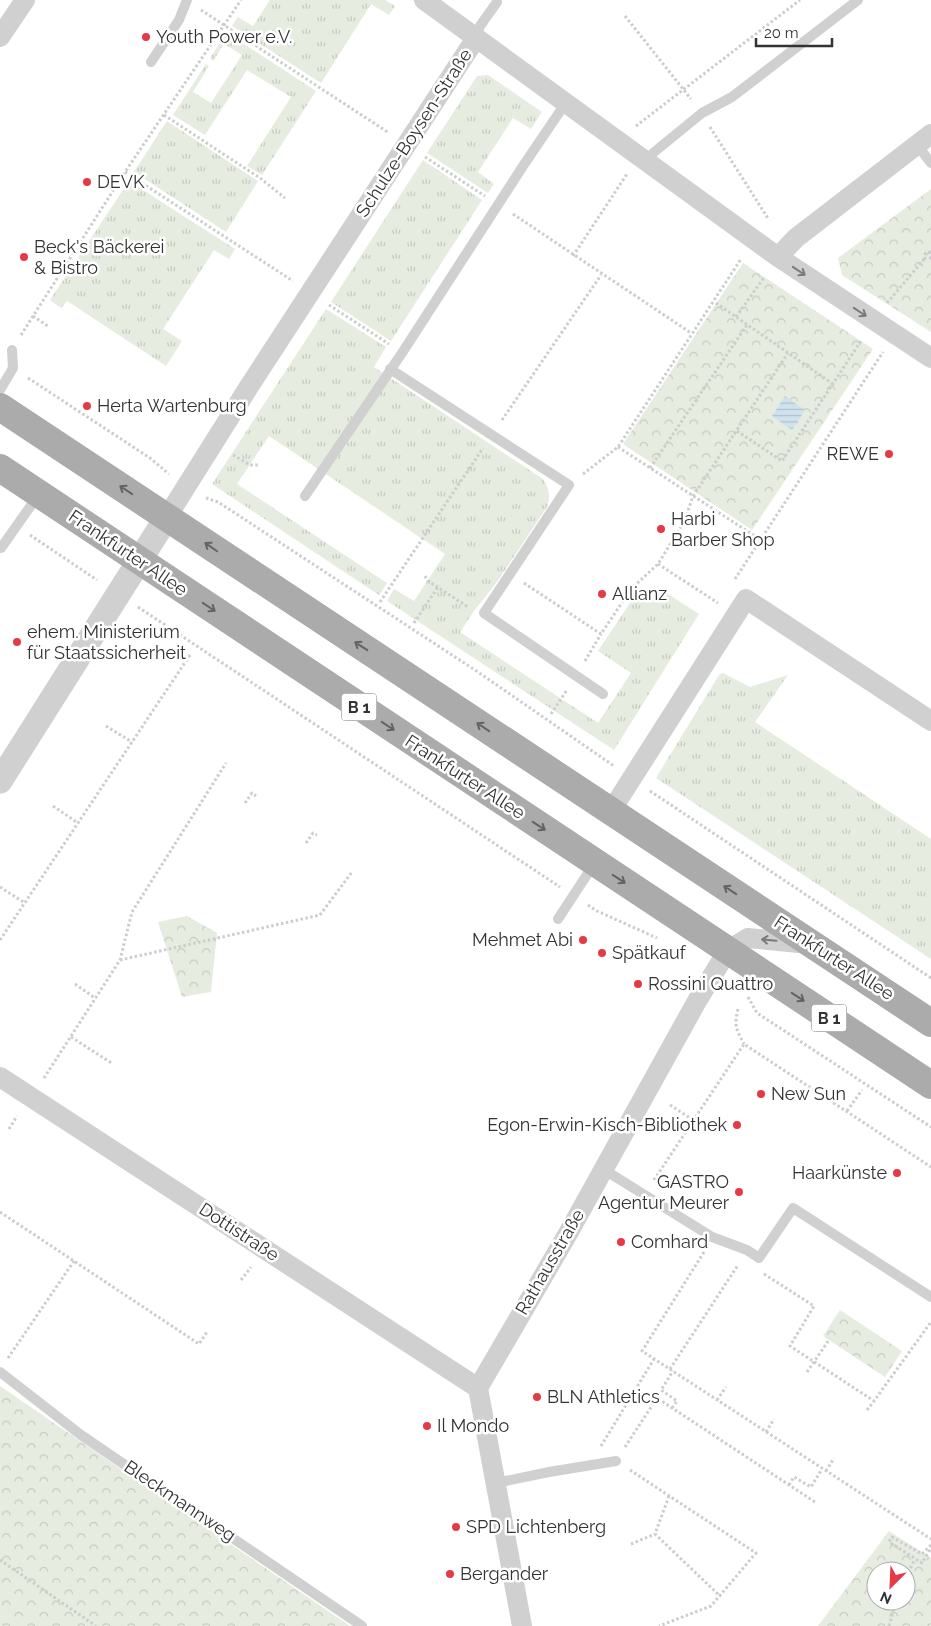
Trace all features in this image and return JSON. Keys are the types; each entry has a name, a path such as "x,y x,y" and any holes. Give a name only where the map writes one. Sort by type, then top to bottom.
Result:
{"main road":[{"name":"Frankfurter Allee","path":"0,407 931,1022"},
{"name":"Frankfurter Allee","path":"0,468 931,1085"}],"street":[{"path":"0,37 25,0"},
{"path":"424,0 476,38"},
{"name":"Schulze-Boysen-Straße","path":"167,517 476,38 778,257 931,358"},
{"path":"778,257 796,238 924,140"},
{"path":"0,781 167,517"},
{"path":"611,811 746,599 931,721"},
{"path":"728,950 748,938 813,944"},
{"name":"Rathausstraße","path":"478,1388 566,1237 728,950"},
{"name":"Dottistraße","path":"0,1077 478,1388"},
{"path":"478,1388 522,1626"}],"lane":[{"path":"151,62 179,20 187,0"},
{"path":"643,160 702,113 732,96 858,0"},
{"path":"476,38 480,26 497,2"},
{"path":"305,496 402,353 565,104"},
{"path":"924,140 931,163"},
{"path":"0,390 13,368 12,350"},
{"path":"390,369 569,485 484,613 603,694"},
{"path":"1,548 39,494"},
{"path":"558,920 594,862"},
{"path":"603,1169 712,1238 744,1255 759,1258 793,1208 931,1297"},
{"name":"Bleckmannweg","path":"0,1372 81,1435 362,1626"},
{"path":"496,1484 616,1461"}],"path":[{"path":"187,0 691,333"},
{"path":"12,350 125,172 241,0"},
{"path":"622,145 637,124 800,0"},
{"path":"164,115 260,178 284,198"},
{"path":"574,256 643,160"},
{"path":"125,172 402,353"},
{"path":"874,321 925,258 926,252 931,252"},
{"path":"569,485 618,446 743,256"},
{"path":"925,258 931,258"},
{"path":"736,317 767,273"},
{"path":"716,303 833,384"},
{"path":"33,316 49,327"},
{"path":"650,468 747,325"},
{"path":"735,580 894,334"},
{"path":"737,431 782,461 861,341"},
{"path":"510,574 601,634 631,589 658,564 685,520 693,496 788,353"},
{"path":"13,368 99,425"},
{"path":"214,442 250,466 260,465"},
{"path":"618,446 760,540"},
{"path":"250,524 478,672 632,779 931,978"},
{"path":"16,526 99,582"},
{"path":"658,564 736,615"},
{"path":"425,576 428,581 474,611 484,613"},
{"path":"414,623 438,587"},
{"path":"134,604 596,911 663,941"},
{"path":"0,940 190,655"},
{"path":"106,726 132,742"},
{"path":"31,1097 120,960 132,912 226,763"},
{"path":"245,803 252,794 256,796"},
{"path":"53,806 78,822"},
{"path":"306,843 313,833 317,835"},
{"path":"754,870 758,864"},
{"path":"120,960 320,915 352,872"},
{"path":"0,887 25,903"},
{"path":"75,984 95,998"},
{"path":"747,997 757,1012 931,1127"},
{"path":"738,1009 736,1029 744,1044 931,1168"},
{"path":"71,1038 112,1064"},
{"path":"645,1194 744,1044"},
{"path":"847,1111 862,1090"},
{"path":"670,1105 693,1120"},
{"path":"0,1212 199,1344 207,1332"},
{"path":"712,1238 642,1351 931,1539"},
{"path":"672,1408 677,1401 661,1390 744,1255 814,1306 790,1346 874,1401"},
{"path":"7,1360 74,1261"},
{"path":"867,1410 931,1322"},
{"path":"807,1372 829,1340"},
{"path":"589,1465 654,1359"},
{"path":"717,1400 726,1387"},
{"path":"659,1626 711,1606 756,1553 616,1461 657,1398 815,1502"},
{"path":"766,1432 774,1418"},
{"path":"788,1485 794,1477 811,1487 834,1458"},
{"path":"631,1544 655,1534 669,1496"},
{"path":"655,1534 720,1596"},
{"path":"892,1538 922,1554 931,1547 922,1562 889,1542 892,1538"},
{"path":"0,1560 96,1626"},
{"path":"888,1626 893,1611"}],"green space":[{"path":"270,0 385,0 395,6 389,15 371,4 321,83 232,26 238,17 253,26"},
{"path":"227,33 316,91 262,175 247,166 291,97 247,70 205,135 173,115 206,64 209,66 193,92 211,103 242,55 224,44 213,61 210,58"},
{"path":"488,75 542,112 531,129 513,118 478,172 494,184 488,193 427,153 477,76"},
{"path":"167,121 258,181 226,232 134,172"},
{"path":"423,160 482,200 391,341 331,302"},
{"path":"129,181 235,249 229,259 214,250 163,329 182,341 166,366 67,301 61,308 50,300"},
{"path":"931,189 931,332 842,275 838,258"},
{"path":"743,263 873,349 752,530 623,444"},
{"path":"326,309 386,347 374,367 543,479 547,486 549,496 547,507 497,582 460,632 598,723 631,673 598,651 634,597 660,589 699,614 614,750 387,601 394,589 414,601 445,554 269,436 237,484 387,583 379,595 212,484"},
{"path":"723,673 750,687 788,675 755,722 931,839 931,959 656,778 719,675"},
{"path":"187,916 217,933 211,992 182,997 158,922"},
{"path":"840,1310 902,1351 885,1377 823,1336"},
{"path":"0,1386 350,1626 0,1626"},
{"path":"889,1531 931,1558 931,1626 818,1626 866,1562 866,1611 916,1611 916,1561 867,1561"}],"water":[{"path":"785,396 805,410 792,430 772,416"}],"place":[{"name":"Youth Power e.V.","path":"146,37"},
{"name":"DEVK","path":"87,182"},
{"name":"Beck's Bäckerei & Bistro","path":"24,257"},
{"name":"Herta Wartenburg","path":"87,406"},
{"name":"REWE","path":"889,454"},
{"name":"Harbi Barber Shop","path":"661,529"},
{"name":"Allianz","path":"602,594"},
{"name":"ehem. Ministerium für Staatssicherheit","path":"17,642"},
{"name":"Mehmet Abi","path":"583,940"},
{"name":"Spätkauf","path":"602,953"},
{"name":"Rossini Quattro","path":"638,984"},
{"name":"New Sun","path":"761,1094"},
{"name":"Egon-Erwin-Kisch-Bibliothek","path":"737,1125"},
{"name":"Haarkünste","path":"897,1173"},
{"name":"GASTRO Agentur Meurer","path":"739,1192"},
{"name":"Comhard","path":"621,1242"},
{"name":"BLN Athletics","path":"537,1397"},
{"name":"Il Mondo","path":"427,1426"},
{"name":"SPD Lichtenberg","path":"456,1527"},
{"name":"Bergander","path":"450,1574"}]}
